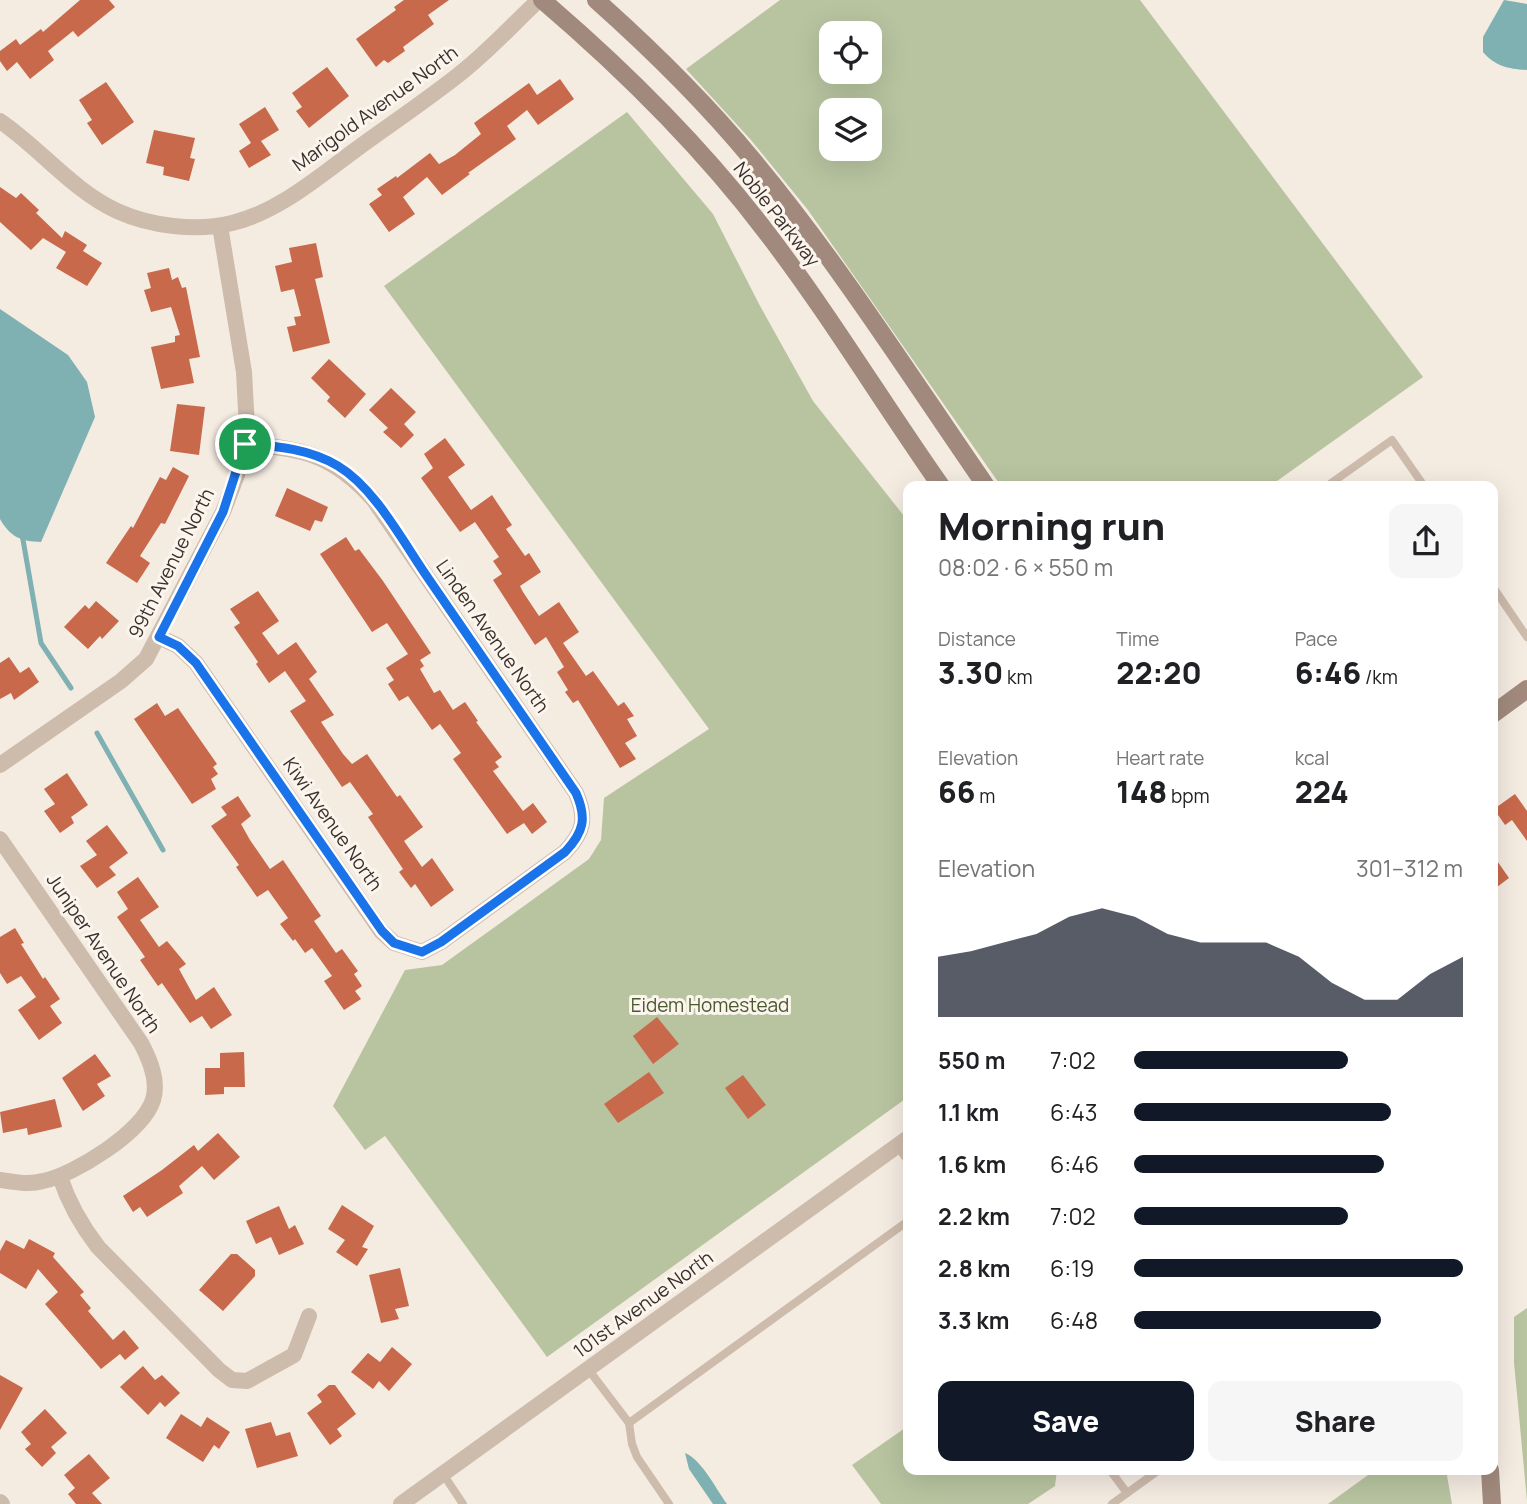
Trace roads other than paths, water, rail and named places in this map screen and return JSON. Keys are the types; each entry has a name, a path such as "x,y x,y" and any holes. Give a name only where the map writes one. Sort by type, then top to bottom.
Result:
{"main road":[{"name":"Noble Parkway","path":"541,0 629,78 736,194 800,277 938,481"},
{"name":"Noble Parkway","path":"596,0 649,49 721,123 785,199 983,481"},
{"path":"1498,709 1527,689"},
{"path":"1489,1475 1492,1504"}],"street":[{"name":"Marigold Avenue North","path":"220,226 260,214 321,175 458,75 541,0"},
{"path":"0,121 25,139 87,195 119,212 152,223 220,226"},
{"name":"99th Avenue North","path":"0,765 134,672 146,659 223,512 245,444 247,429 244,372 220,226"},
{"name":"Linden Avenue North","path":"245,444 297,450 320,457 340,467 358,482 373,499 576,793 583,808 583,824 577,840 565,852 498,900"},
{"name":"Kiwi Avenue North","path":"159,637 178,646 196,663 382,931 394,943 422,952 441,942 498,900"},
{"name":"Juniper Avenue North","path":"0,839 141,1043 151,1062 153,1101 140,1121 126,1135 60,1177"},
{"name":"101st Avenue North","path":"401,1504 902,1142"},
{"path":"0,1180 40,1182 60,1177 81,1226 98,1247 232,1380 247,1381 294,1356 309,1316"}],"lane":[{"path":"1334,481 1392,440 1421,481"},
{"path":"1498,594 1527,637"},
{"path":"629,1423 903,1225"},
{"path":"588,1369 629,1423 637,1457 669,1504"},
{"path":"443,1474 463,1504"},
{"path":"1114,1475 1127,1493"},
{"path":"1112,1504 1151,1475"}],"water":[{"path":"1504,0 1527,4 1527,70 1502,66 1483,52 1483,37"},
{"path":"0,309 68,355 87,382 95,417 41,542 17,537 0,519"},
{"path":"685,1453 703,1468 727,1504 713,1504 689,1469"}],"waterway":[{"path":"22,534 41,643 71,688"},
{"path":"97,733 163,850"}],"park label":[{"name":"Eidem Homestead","path":"710,1005"}]}
